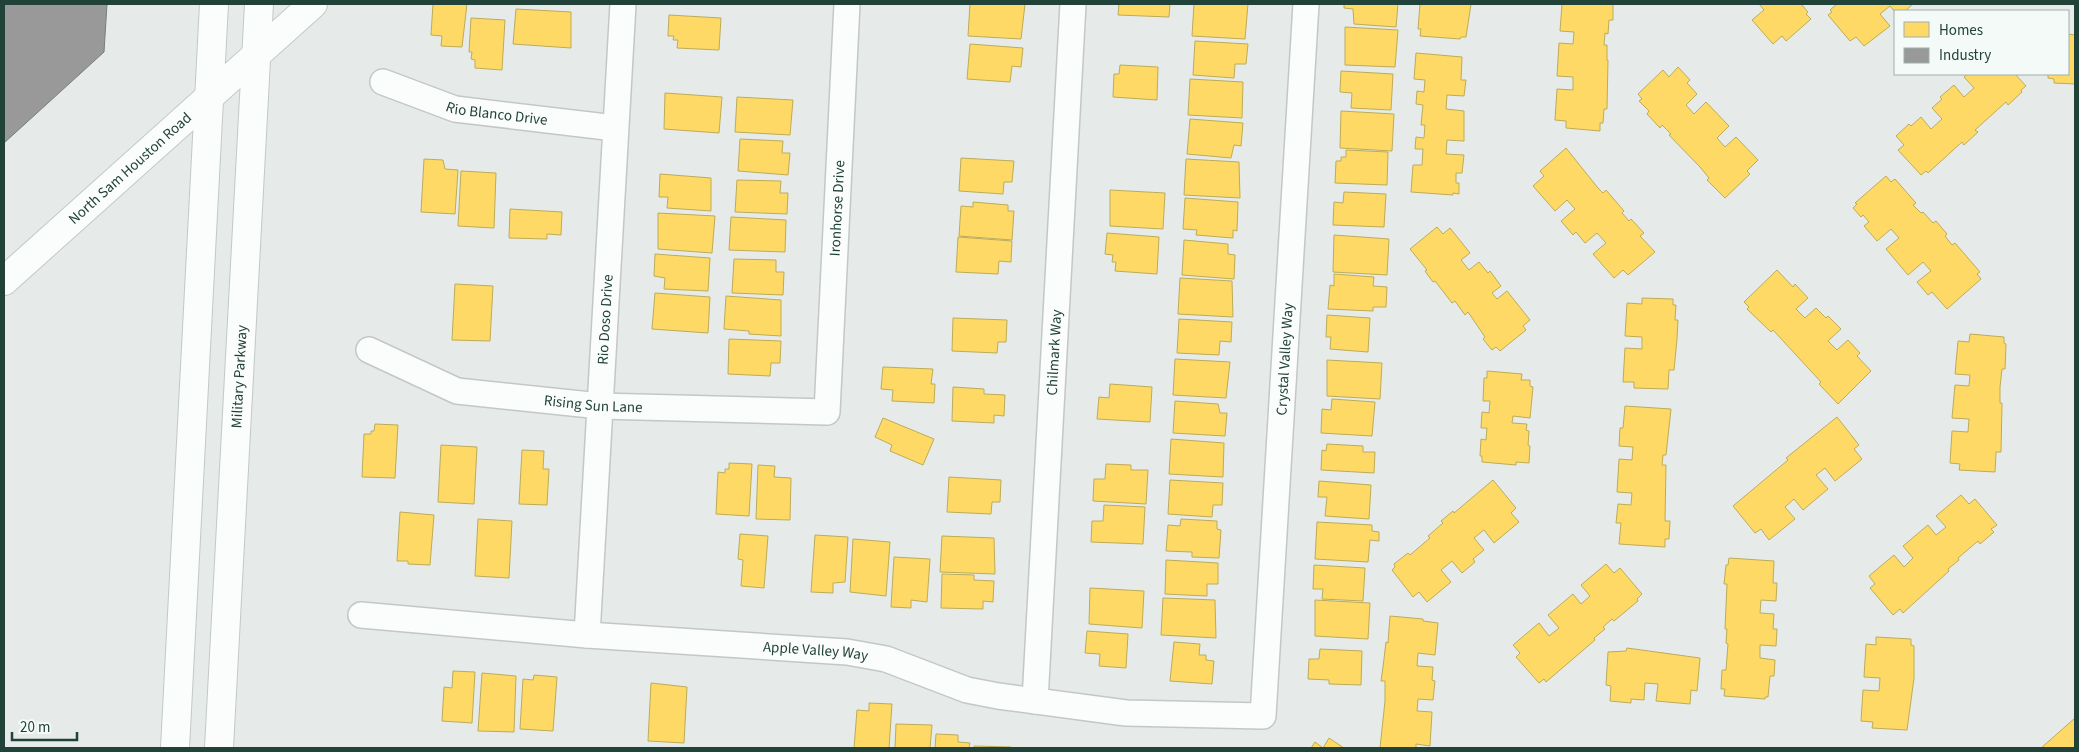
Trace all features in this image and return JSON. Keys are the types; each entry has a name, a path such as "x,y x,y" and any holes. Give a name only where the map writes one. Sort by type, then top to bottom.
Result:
{"main road":[{"path":"175,748 214,4"},
{"name":"Military Parkway","path":"219,748 259,4"},
{"name":"North Sam Houston Road","path":"4,280 313,4"}],"street":[{"name":"Rio Doso Drive","path":"587,635 623,4"},
{"name":"Ironhorse Drive","path":"827,412 847,4"},
{"name":"Chilmark Way","path":"1035,701 1073,4"},
{"name":"Crystal Valley Way","path":"1263,716 1306,4"},
{"name":"Rio Blanco Drive","path":"383,82 455,109 615,128"},
{"name":"Rising Sun Lane","path":"369,350 457,391 600,406 827,412"},
{"name":"Apple Valley Way","path":"362,615 587,635 847,652 886,659 967,690 1035,701 1126,713 1263,716"}],"building: Homes":[{"path":"433,4 467,4 462,47 441,46 442,36 431,35"},
{"path":"970,4 1025,4 1021,39 968,36"},
{"path":"1119,4 1170,4 1169,17 1118,15"},
{"path":"1194,4 1248,4 1245,39 1192,36"},
{"path":"1344,4 1398,4 1396,27 1354,24 1353,9 1344,8"},
{"path":"1420,4 1471,4 1466,37 1461,37 1460,39 1420,36 1421,29 1418,29"},
{"path":"1562,4 1613,4 1613,20 1609,20 1608,34 1605,33 1604,45 1607,45 1608,60 1607,109 1604,109 1603,123 1600,123 1600,131 1566,128 1566,121 1555,120 1557,89 1573,90 1573,77 1557,76 1559,43 1573,44 1574,32 1560,31"},
{"path":"1759,4 1801,4 1811,19 1786,41 1782,36 1773,44 1752,20 1764,10"},
{"path":"1837,4 1913,4 1906,10 1894,11 1890,6 1880,14 1890,26 1864,46 1856,37 1850,41 1828,15 1832,12 1830,10"},
{"path":"516,9 571,12 571,48 513,44"},
{"path":"669,15 721,18 719,50 677,48 678,40 673,40 674,36 668,36"},
{"path":"471,18 505,20 502,70 475,68 475,60 471,59 472,52 469,52"},
{"path":"1345,27 1398,30 1395,67 1345,65"},
{"path":"2069,34 2075,35 2075,84 2054,83 2054,79 2048,78 2048,75 2069,75"},
{"path":"1195,41 1248,44 1246,64 1235,64 1234,78 1193,75"},
{"path":"970,44 1023,48 1021,67 1012,66 1010,82 967,79"},
{"path":"1416,53 1462,57 1461,80 1466,80 1464,96 1447,95 1446,109 1464,111 1464,141 1447,140 1446,154 1464,155 1462,173 1456,173 1456,183 1459,183 1459,194 1411,192 1413,165 1422,165 1423,149 1415,149 1416,137 1424,138 1425,125 1421,125 1423,105 1416,104 1417,91 1424,92 1425,80 1414,79"},
{"path":"1120,65 1158,67 1157,100 1113,97 1114,74 1119,74"},
{"path":"1678,67 1690,80 1687,83 1697,94 1686,105 1694,114 1706,102 1729,126 1717,138 1725,147 1736,137 1758,160 1747,171 1750,174 1725,198 1707,180 1709,178 1700,167 1669,135 1671,134 1662,125 1660,128 1647,114 1649,111 1639,101 1642,99 1638,94 1663,70 1669,77"},
{"path":"1341,71 1393,74 1391,110 1351,108 1352,93 1340,92"},
{"path":"1967,75 2016,75 2026,86 2008,105 2006,102 1975,130 1978,132 1964,145 1962,142 1928,173 1926,171 1921,175 1898,150 1904,145 1896,136 1909,124 1911,126 1921,117 1931,129 1942,119 1932,108 1942,99 1940,97 1954,85 1964,97 1974,88 1964,77"},
{"path":"1190,79 1243,82 1242,118 1188,115"},
{"path":"665,93 722,97 719,133 664,129"},
{"path":"737,97 793,100 790,135 735,132"},
{"path":"1341,111 1394,114 1392,151 1340,148"},
{"path":"1190,119 1243,123 1241,146 1234,145 1231,158 1187,154"},
{"path":"740,139 783,141 782,153 790,153 788,175 738,171"},
{"path":"1566,148 1598,188 1603,193 1606,190 1624,211 1622,213 1629,221 1631,219 1644,233 1640,236 1655,252 1628,275 1623,270 1614,278 1593,254 1606,243 1597,233 1585,243 1576,232 1573,235 1561,221 1575,209 1567,200 1555,211 1533,186 1544,176 1540,171"},
{"path":"1346,150 1388,152 1387,185 1335,183 1336,161 1341,161 1341,157 1346,157"},
{"path":"961,158 1014,161 1012,182 1004,182 1003,194 959,191"},
{"path":"424,159 443,160 445,169 458,170 455,214 421,212"},
{"path":"1186,159 1239,162 1240,198 1184,195"},
{"path":"461,171 496,173 494,228 458,226"},
{"path":"660,174 711,178 711,211 667,208 668,197 659,197"},
{"path":"1886,176 1891,182 1895,179 1916,203 1913,205 1933,223 1936,221 1947,234 1945,236 1952,245 1955,243 1980,272 1977,274 1981,279 1947,309 1932,292 1928,295 1917,282 1931,271 1923,262 1908,275 1886,249 1899,238 1891,229 1877,241 1864,226 1869,222 1863,215 1861,217 1853,208 1857,204 1855,203"},
{"path":"737,180 781,181 780,193 788,193 787,214 735,212"},
{"path":"1110,190 1165,193 1163,229 1110,226"},
{"path":"1344,192 1386,194 1384,227 1333,225 1334,202 1343,203"},
{"path":"1185,198 1238,202 1237,231 1233,230 1233,238 1196,235 1197,230 1183,229"},
{"path":"973,202 1008,205 1008,211 1014,211 1012,240 959,236 961,206 973,207"},
{"path":"510,209 562,212 561,235 547,234 547,239 509,238"},
{"path":"658,213 715,216 712,253 658,249"},
{"path":"731,217 786,220 785,252 729,250"},
{"path":"1437,227 1443,234 1450,228 1470,253 1461,260 1469,270 1479,262 1488,273 1490,271 1501,286 1492,293 1497,299 1507,291 1530,320 1523,326 1526,330 1500,351 1496,347 1492,350 1483,339 1485,337 1468,312 1465,315 1455,301 1452,303 1435,281 1433,282 1425,271 1427,270 1410,249"},
{"path":"1107,233 1159,237 1157,274 1115,271 1116,262 1112,262 1113,255 1105,254"},
{"path":"1334,235 1389,239 1387,275 1333,272"},
{"path":"958,237 1012,241 1011,262 999,261 998,274 956,272"},
{"path":"1184,240 1228,244 1228,254 1235,255 1234,279 1182,275"},
{"path":"655,254 710,258 708,291 664,289 665,278 654,276"},
{"path":"734,259 776,260 776,272 784,272 783,295 732,293"},
{"path":"1777,270 1793,287 1795,284 1808,298 1796,309 1805,318 1816,308 1826,318 1828,316 1841,329 1828,341 1837,350 1848,340 1860,353 1857,356 1871,371 1838,404 1819,384 1821,382 1773,330 1771,332 1747,309 1749,307 1744,302"},
{"path":"1334,274 1374,277 1373,286 1387,287 1386,307 1373,307 1373,311 1328,309 1330,285 1334,286"},
{"path":"1180,278 1232,281 1233,317 1178,314"},
{"path":"455,284 493,286 490,341 452,340"},
{"path":"655,293 710,297 708,333 652,329"},
{"path":"726,296 781,300 781,336 749,334 749,331 724,329"},
{"path":"1642,298 1673,299 1673,305 1676,305 1675,320 1678,320 1677,339 1674,370 1669,370 1668,389 1634,388 1634,382 1623,382 1625,348 1642,349 1642,337 1625,336 1627,303 1642,304"},
{"path":"1327,315 1370,318 1368,352 1330,349 1331,337 1326,337"},
{"path":"953,318 1007,320 1006,342 998,342 997,353 952,351"},
{"path":"1179,319 1232,322 1231,342 1220,341 1219,355 1177,353"},
{"path":"1970,334 2004,337 2004,343 2006,344 2005,369 2002,369 2000,387 2000,403 2002,403 2001,452 1996,452 1995,472 1959,470 1960,464 1950,463 1952,431 1968,432 1969,419 1952,418 1955,385 1969,386 1970,375 1955,374 1958,341 1969,342"},
{"path":"729,339 781,341 780,363 771,363 770,376 728,374"},
{"path":"1175,359 1230,362 1226,398 1173,395"},
{"path":"1327,360 1382,363 1380,399 1327,396"},
{"path":"883,367 933,369 931,384 935,384 934,403 892,401 893,390 881,389"},
{"path":"1487,371 1522,374 1521,380 1530,380 1530,386 1533,387 1530,418 1513,416 1512,423 1527,424 1526,430 1529,431 1528,445 1530,446 1529,463 1516,462 1516,465 1482,462 1482,456 1480,456 1481,439 1486,440 1487,428 1481,428 1482,412 1489,413 1490,401 1483,401 1484,378 1487,378"},
{"path":"1110,384 1152,387 1150,422 1097,419 1099,397 1109,398"},
{"path":"953,387 984,389 984,394 1005,395 1004,416 994,415 994,423 952,421"},
{"path":"1332,399 1375,402 1372,436 1321,433 1322,409 1331,410"},
{"path":"1175,401 1218,404 1220,413 1227,413 1225,436 1173,433"},
{"path":"1625,406 1671,409 1666,455 1663,455 1662,465 1666,465 1665,521 1670,521 1669,539 1665,539 1665,547 1619,544 1621,523 1616,523 1618,504 1631,505 1632,493 1617,492 1619,459 1632,460 1633,447 1619,446 1620,428 1623,428"},
{"path":"1837,417 1859,445 1854,449 1862,459 1835,481 1825,468 1816,475 1828,489 1803,510 1794,499 1785,507 1795,519 1769,540 1761,529 1755,533 1733,506 1788,460 1786,458"},
{"path":"883,418 934,439 923,465 890,451 892,445 875,437"},
{"path":"375,424 398,425 395,478 362,477 364,434 371,434 371,431 374,431"},
{"path":"1171,439 1224,443 1223,477 1169,474"},
{"path":"1327,444 1363,446 1363,452 1375,452 1374,473 1321,470 1322,450 1326,451"},
{"path":"441,445 477,447 474,504 438,502"},
{"path":"522,450 544,451 543,469 549,469 547,505 519,504"},
{"path":"729,463 752,464 749,516 716,514 718,472 725,473 725,469 729,469"},
{"path":"1106,464 1131,465 1131,470 1148,470 1146,504 1093,501 1094,479 1105,479"},
{"path":"758,465 775,466 774,477 791,478 790,520 756,519"},
{"path":"949,477 1001,480 1000,502 992,502 991,514 947,512"},
{"path":"1170,480 1223,483 1222,505 1213,505 1212,517 1168,514"},
{"path":"1493,480 1516,508 1511,513 1519,522 1494,543 1484,530 1474,538 1484,550 1473,559 1475,562 1462,573 1452,561 1441,570 1451,582 1427,602 1419,592 1413,597 1392,570 1395,567 1394,564 1408,553 1410,555 1430,538 1428,536 1443,523 1441,521 1453,511 1454,513"},
{"path":"1319,481 1371,485 1369,519 1325,516 1327,497 1318,497"},
{"path":"1961,495 1969,504 1975,499 1997,525 1991,529 1994,532 1980,544 1978,541 1958,558 1959,560 1948,569 1949,571 1903,613 1900,609 1893,615 1870,588 1875,584 1869,576 1894,555 1904,567 1913,558 1903,546 1928,525 1936,535 1946,527 1936,516"},
{"path":"1104,505 1145,507 1143,544 1091,542 1092,521 1103,521"},
{"path":"400,512 434,515 430,565 408,564 408,561 397,561"},
{"path":"478,519 512,521 509,578 475,576"},
{"path":"1181,519 1217,521 1217,529 1221,530 1219,558 1192,557 1192,552 1166,551 1168,525 1180,526"},
{"path":"1317,522 1372,525 1372,531 1379,532 1379,541 1370,540 1368,562 1315,559"},
{"path":"740,534 768,536 764,588 741,586 743,560 738,559"},
{"path":"815,535 848,537 845,582 833,583 833,593 811,592"},
{"path":"942,536 994,538 995,574 940,572"},
{"path":"853,539 890,542 886,596 850,592"},
{"path":"894,557 930,559 927,602 911,600 911,608 891,607"},
{"path":"1729,558 1774,561 1773,583 1777,583 1776,601 1761,600 1760,613 1774,614 1773,629 1777,629 1776,646 1760,645 1760,658 1775,660 1774,676 1770,676 1768,697 1765,697 1765,699 1724,696 1725,689 1721,689 1722,670 1726,670 1728,644 1726,643 1727,629 1725,629 1727,584 1724,584 1726,565 1728,565"},
{"path":"1166,560 1218,563 1218,584 1207,584 1207,596 1165,594"},
{"path":"1606,564 1614,573 1620,568 1642,594 1637,599 1638,601 1614,621 1612,619 1603,627 1605,629 1594,638 1595,640 1546,682 1544,679 1539,683 1516,657 1520,653 1513,645 1539,623 1549,636 1559,628 1548,615 1573,594 1581,604 1590,596 1581,585"},
{"path":"1314,565 1365,568 1363,601 1322,599 1323,589 1313,589"},
{"path":"942,574 974,575 974,580 994,581 993,602 983,601 983,609 941,608"},
{"path":"1090,588 1144,591 1142,628 1089,624"},
{"path":"1163,598 1215,600 1216,638 1161,635"},
{"path":"1315,600 1370,603 1368,639 1315,636"},
{"path":"1390,616 1423,619 1423,621 1438,623 1435,655 1418,653 1417,666 1433,667 1432,680 1435,681 1433,700 1418,699 1417,711 1432,712 1430,746 1416,744 1416,748 1380,748 1385,701 1385,681 1381,681 1386,642 1388,643"},
{"path":"1087,631 1128,634 1126,668 1099,666 1100,654 1085,653"},
{"path":"1876,637 1911,639 1911,645 1914,646 1914,678 1907,730 1872,728 1873,722 1861,721 1863,690 1879,691 1880,678 1864,677 1866,644 1876,645"},
{"path":"1174,642 1200,644 1199,655 1206,655 1206,660 1214,661 1212,684 1170,681"},
{"path":"1627,648 1700,658 1697,691 1691,690 1690,704 1656,701 1658,684 1645,683 1644,700 1631,699 1631,703 1610,701 1611,686 1606,685 1608,652 1626,651"},
{"path":"1320,649 1362,651 1361,685 1329,684 1329,680 1308,679 1309,659 1319,659"},
{"path":"453,671 475,672 472,723 442,721 444,687 452,688"},
{"path":"482,673 516,676 514,732 478,731"},
{"path":"534,675 557,677 553,731 520,729 523,679 533,680"},
{"path":"651,683 687,687 684,743 648,741"},
{"path":"869,703 892,704 889,748 854,748 857,710 869,711"},
{"path":"2075,718 2075,748 2041,748"},
{"path":"896,724 932,725 930,748 895,748"},
{"path":"936,734 958,735 958,742 970,743 969,748 935,748"},
{"path":"1329,738 1344,748 1323,748"},
{"path":"1315,742 1323,748 1311,748"},
{"path":"974,746 1011,747 1011,748 974,748"}],"building: Industry":[{"path":"4,4 107,4 104,52 4,143"}]}
